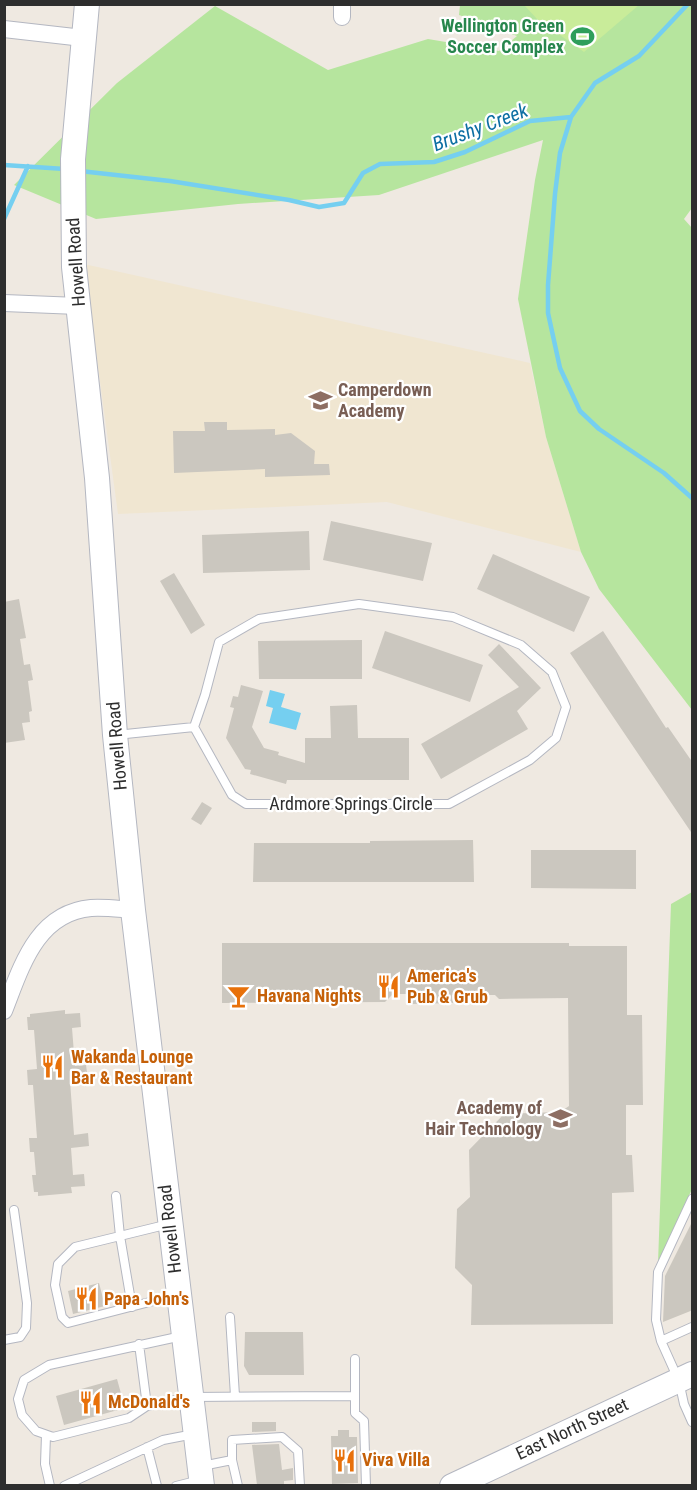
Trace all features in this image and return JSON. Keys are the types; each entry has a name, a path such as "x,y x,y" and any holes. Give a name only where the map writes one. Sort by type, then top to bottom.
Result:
{"main road":[{"name":"Howell Road","path":"87,4 75,133 72,214 74,267 97,478 116,735 132,910 200,1477"},
{"name":"East North Street","path":"452,1485 686,1377"}],"street":[{"path":"4,29 83,38"},
{"path":"4,303 78,306"},
{"path":"4,1011 20,969 42,932 49,925 89,908 132,910"}],"lane":[{"name":"Ardmore Springs Circle","path":"359,604 453,617 521,645 552,672 566,707 555,738 530,760 448,804 246,804 232,795 194,727 206,695 219,642 259,619 359,604"},
{"path":"116,735 194,727"},
{"path":"116,1196 132,1307"},
{"path":"693,1199 658,1272 656,1320 661,1341 686,1377 684,1404 693,1422"},
{"path":"4,1340 20,1337 26,1328 27,1303 14,1210"},
{"path":"169,1224 75,1247 58,1264 55,1285 62,1317 68,1323 177,1295"},
{"path":"230,1317 235,1396"},
{"path":"661,1341 693,1327"},
{"path":"182,1336 49,1365 24,1380 18,1399 22,1415 36,1431 53,1437 129,1418 147,1406 190,1396 355,1396"},
{"path":"139,1344 147,1406"},
{"path":"355,1359 355,1413 364,1421 366,1485"},
{"path":"68,1485 163,1440 194,1434"},
{"path":"46,1435 45,1464 50,1485"},
{"path":"238,1485 232,1460 232,1440 282,1437 298,1451 300,1485"},
{"path":"147,1447 157,1485"},
{"path":"176,1485 200,1477 232,1460"}],"shaded area":[{"name":"Camperdown Academy","path":"84,264 530,363 546,437 581,552 387,502 118,514"}],"green space":[{"path":"460,5 692,5 692,208 684,219 692,228 692,710 599,589 581,552 546,437 518,299 543,140 379,195 238,204 96,219 14,185 117,83 215,6 328,70 428,39 499,51 517,36 459,15"},
{"name":"Wellington Green Soccer Complex","path":"524,5 639,5 584,52 537,19"},
{"path":"692,892 692,1189 658,1263 671,904"}],"water":[{"path":"270,690 285,694 281,707 301,713 296,730 269,723 273,708 266,706"}],"building":[{"path":"204,422 227,422 227,430 275,429 275,435 291,433 315,451 314,464 329,464 330,475 265,477 265,469 174,473 173,431 205,431"},
{"path":"331,521 432,543 423,581 323,560"},
{"path":"309,531 310,570 203,573 202,535"},
{"path":"493,554 590,597 574,632 477,589"},
{"path":"174,573 205,625 191,634 160,581"},
{"path":"19,599 26,638 20,639 24,665 30,664 33,680 28,681 32,711 29,712 30,722 22,723 25,740 4,743 4,602"},
{"path":"385,631 483,665 470,702 372,668"},
{"path":"603,631 666,728 668,727 693,763 693,835 570,653"},
{"path":"362,640 362,679 259,679 258,641"},
{"path":"499,644 541,688 517,711 528,729 441,779 421,744 519,687 488,655"},
{"path":"241,685 263,691 252,727 264,748 305,763 305,738 331,738 330,706 357,705 358,738 409,738 409,780 287,780 286,784 250,774 251,770 245,769 226,738 234,708 230,707 233,696 238,697"},
{"path":"202,802 212,808 201,825 191,819"},
{"path":"473,840 474,882 253,882 254,843"},
{"path":"531,850 636,850 636,889 531,888"},
{"path":"222,943 569,943 569,946 627,946 627,1015 642,1015 643,1105 626,1105 626,1155 632,1155 634,1192 612,1193 613,1324 471,1325 472,1285 455,1268 457,1209 470,1197 469,1150 504,1114 560,1112 569,1106 568,998 499,999 495,995 452,995 453,1003 412,1004 412,994 393,994 385,1002 222,1003"},
{"path":"65,1010 65,1014 80,1013 81,1027 72,1028 75,1066 86,1065 88,1080 70,1081 74,1135 88,1133 89,1146 71,1148 73,1175 84,1174 85,1186 71,1187 72,1193 38,1196 38,1192 34,1192 32,1175 36,1175 34,1152 30,1152 29,1138 37,1138 33,1085 28,1085 27,1070 37,1069 34,1030 28,1030 27,1017 30,1017 30,1014"},
{"path":"693,1220 693,1310 663,1322 665,1276"},
{"name":"Papa John's","path":"99,1283 105,1306 73,1314 68,1291"},
{"path":"245,1332 303,1332 304,1375 249,1375 244,1366"},
{"name":"McDonald's","path":"117,1379 125,1408 64,1425 56,1396"},
{"path":"252,1422 276,1422 276,1431 252,1432"},
{"name":"Viva Villa","path":"338,1430 349,1430 349,1437 357,1437 358,1483 332,1484 331,1436 338,1436"},
{"path":"279,1444 282,1470 293,1468 293,1480 284,1481 284,1485 257,1485 252,1445"}],"waterway":[{"path":"688,4 639,56 595,83 571,117 560,153 555,194 548,313 560,368 580,411 599,429 664,473 692,498"},
{"name":"Brushy Creek","path":"80,171 170,181 319,207 344,203 363,173 380,164 434,162 465,152 530,121 571,117"},
{"name":"Brushy Creek","path":"4,165 65,169"},
{"path":"4,219 28,166"}],"place":[{"name":"Wellington Green Soccer Complex","path":"582,36"},
{"name":"Camperdown Academy","path":"320,400"},
{"name":"America's Pub & Grub","path":"389,986"},
{"name":"Havana Nights","path":"239,996"},
{"name":"Wakanda Lounge Bar & Restaurant","path":"53,1067"},
{"name":"Academy of Hair Technology","path":"560,1118"},
{"name":"Papa John's","path":"86,1299"},
{"name":"McDonald's","path":"90,1402"},
{"name":"Viva Villa","path":"344,1460"}]}
